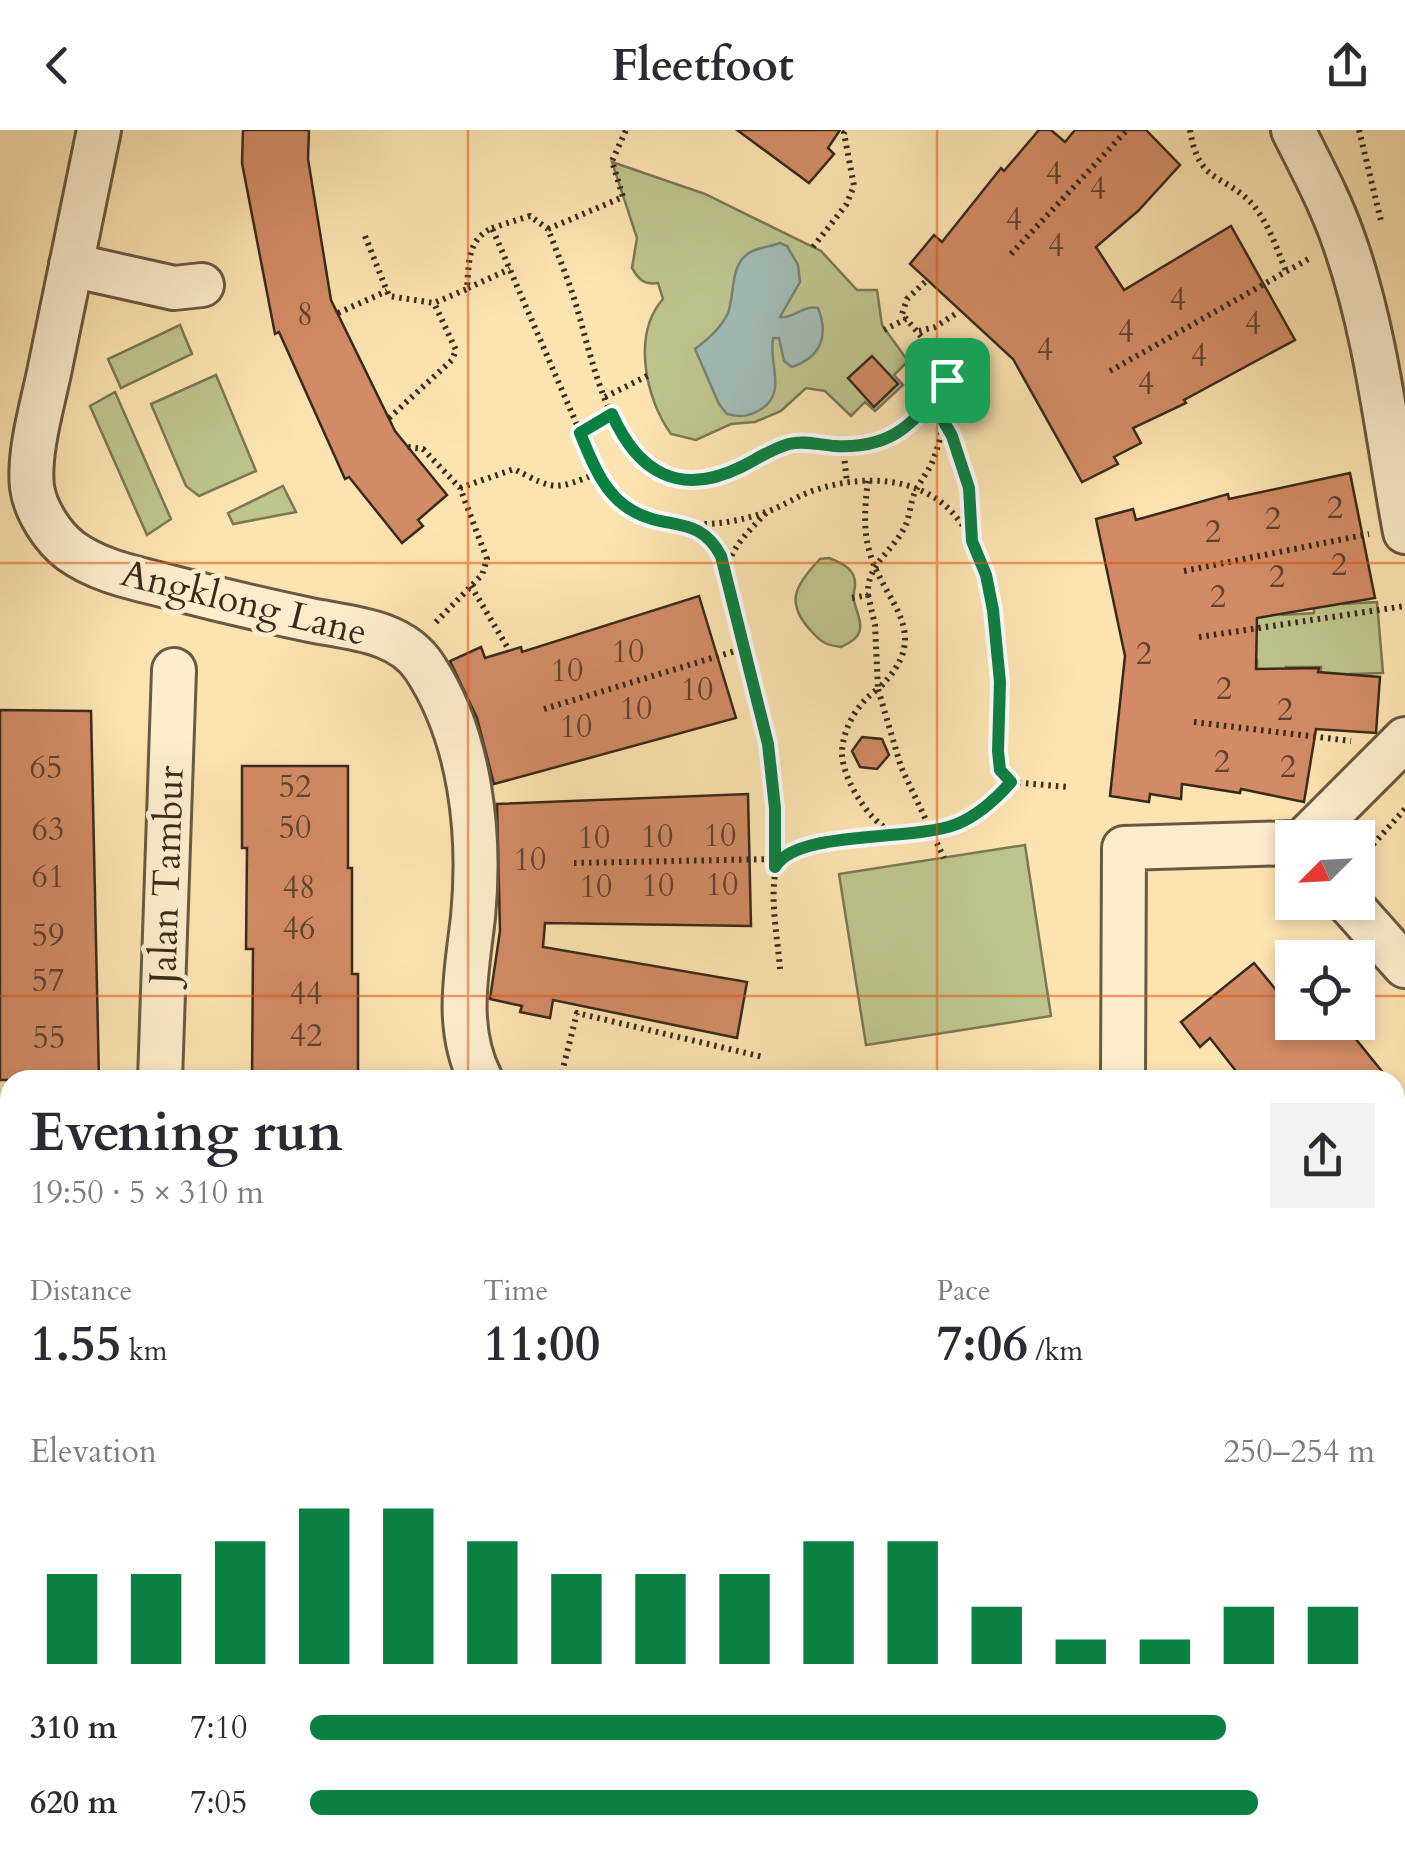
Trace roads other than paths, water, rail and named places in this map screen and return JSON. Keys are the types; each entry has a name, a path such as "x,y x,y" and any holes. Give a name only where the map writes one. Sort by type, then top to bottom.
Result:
{"street":[{"name":"Angklong Lane","path":"99,130 36,436 32,488 42,515 70,550 109,571 246,607 372,632 400,642 424,665 450,717 471,794 473,912 462,1006 466,1041 476,1070"},
{"path":"1294,130 1344,239 1365,312 1404,530"},
{"path":"72,265 174,288 202,286"},
{"name":"Jalan Tambur","path":"160,1070 174,670"},
{"path":"1324,820 1401,742"},
{"path":"1123,1070 1124,848 1275,844"},
{"path":"1364,920 1405,966"}],"water":[{"path":"780,243 787,246 798,265 800,282 780,317 818,308 823,328 820,344 810,358 792,367 784,361 779,338 773,338 773,396 754,413 727,414 695,349 728,313 736,270 743,258"}]}
